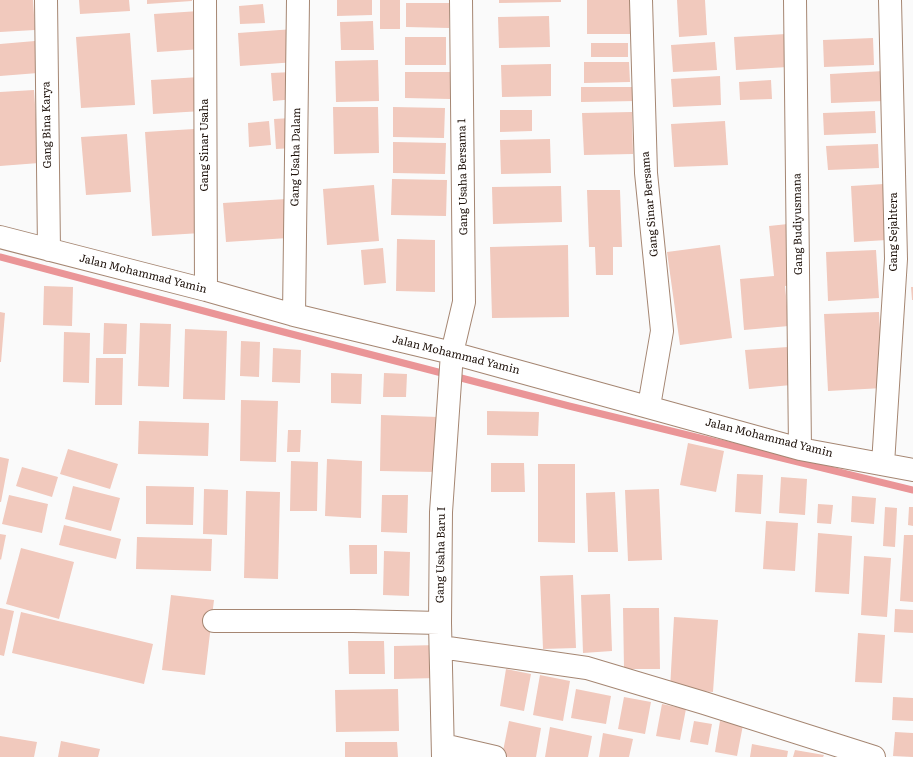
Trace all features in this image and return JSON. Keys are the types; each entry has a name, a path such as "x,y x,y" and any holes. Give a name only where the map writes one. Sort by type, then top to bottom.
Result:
{"street":[{"name":"Gang Bina Karya","path":"46,0 49,250"},
{"name":"Gang Sinar Usaha","path":"205,0 206,290"},
{"name":"Gang Usaha Dalam","path":"294,315 298,0"},
{"name":"Gang Usaha Bersama 1","path":"452,353 464,302 461,0"},
{"name":"Gang Sinar Bersama","path":"641,0 646,173 662,331 650,406"},
{"name":"Gang Budiyusmana","path":"795,0 800,449"},
{"name":"Gang Sejahtera","path":"883,464 896,259 890,0"},
{"name":"Jalan Mohammad Yamin","path":"0,237 206,290 294,315 452,353 650,406 800,449 913,470"},
{"name":"Gang Usaha Baru I","path":"443,751 440,623 441,512 452,353"},
{"path":"214,621 353,621 440,623"},
{"path":"441,647 587,668 712,705 874,757"},
{"path":"443,751 495,757"}],"building":[{"path":"0,0 33,0 35,30 0,32"},
{"path":"79,0 129,0 130,11 80,14"},
{"path":"147,0 192,0 192,1 147,4"},
{"path":"337,0 372,0 372,15 337,16"},
{"path":"380,0 400,0 400,29 380,29"},
{"path":"499,0 561,0 561,2 499,3"},
{"path":"587,0 632,0 633,34 587,34"},
{"path":"677,0 705,0 707,35 679,37"},
{"path":"406,3 449,3 449,28 406,27"},
{"path":"263,4 265,23 240,24 239,6"},
{"path":"199,11 202,49 157,52 154,14"},
{"path":"549,16 550,47 499,48 498,17"},
{"path":"373,21 374,50 341,50 340,22"},
{"path":"294,29 296,62 240,66 238,33"},
{"path":"130,33 135,105 81,108 76,37"},
{"path":"786,34 788,67 736,70 734,37"},
{"path":"405,37 446,37 446,65 405,65"},
{"path":"873,38 874,65 824,67 823,40"},
{"path":"35,41 38,73 0,76 0,44"},
{"path":"715,42 717,70 673,72 671,45"},
{"path":"591,43 628,43 628,57 591,57"},
{"path":"378,60 379,101 336,102 335,61"},
{"path":"584,62 629,62 630,82 584,83"},
{"path":"551,64 551,96 502,97 501,65"},
{"path":"884,71 885,101 831,103 830,74"},
{"path":"293,72 295,99 273,101 271,73"},
{"path":"405,72 450,72 450,99 405,98"},
{"path":"720,76 721,105 673,107 671,79"},
{"path":"200,77 202,111 153,114 151,80"},
{"path":"771,80 772,99 740,100 739,82"},
{"path":"581,87 636,87 637,101 581,102"},
{"path":"34,90 39,163 0,166 0,92"},
{"path":"333,107 378,107 379,153 334,154"},
{"path":"393,107 445,108 444,138 393,137"},
{"path":"500,110 532,110 532,131 500,132"},
{"path":"875,111 876,133 824,135 823,113"},
{"path":"632,112 633,154 584,155 582,113"},
{"path":"291,118 293,148 276,149 274,119"},
{"path":"269,121 271,145 249,147 248,123"},
{"path":"725,121 728,165 674,167 671,124"},
{"path":"194,129 201,233 152,236 145,132"},
{"path":"127,134 131,192 86,195 81,137"},
{"path":"550,139 551,173 501,174 500,140"},
{"path":"393,142 446,143 445,174 393,173"},
{"path":"878,144 879,168 828,170 826,146"},
{"path":"392,179 447,180 446,216 391,215"},
{"path":"884,184 887,240 854,242 851,186"},
{"path":"374,185 379,241 327,245 323,189"},
{"path":"561,186 562,222 493,224 492,187"},
{"path":"587,190 620,190 622,247 613,247 613,275 596,275 595,247 589,247"},
{"path":"286,199 288,238 226,242 223,203"},
{"path":"788,224 794,285 785,286 789,326 744,330 740,279 774,276 769,226"},
{"path":"397,239 435,240 435,292 396,291"},
{"path":"568,245 569,317 492,318 490,247"},
{"path":"720,245 732,338 680,345 667,252"},
{"path":"383,248 386,283 364,285 361,250"},
{"path":"876,250 879,298 828,301 826,252"},
{"path":"44,286 73,287 72,326 43,325"},
{"path":"911,287 913,287 913,300 912,300"},
{"path":"0,312 5,313 1,362 0,362"},
{"path":"879,312 883,388 828,391 824,314"},
{"path":"104,323 127,324 126,354 103,354"},
{"path":"140,323 171,324 169,387 138,386"},
{"path":"185,329 227,331 225,400 183,399"},
{"path":"64,332 90,333 89,383 63,382"},
{"path":"241,341 260,342 259,377 240,376"},
{"path":"788,347 791,385 749,389 745,350"},
{"path":"273,348 301,350 300,383 272,382"},
{"path":"96,358 123,358 122,405 95,405"},
{"path":"331,373 362,374 361,404 331,403"},
{"path":"384,373 407,374 406,397 383,397"},
{"path":"241,400 278,401 276,462 240,461"},
{"path":"487,411 539,412 538,436 487,435"},
{"path":"381,415 438,417 436,472 380,471"},
{"path":"139,421 209,423 208,456 138,454"},
{"path":"288,430 301,430 300,452 287,452"},
{"path":"688,443 724,451 716,492 680,485"},
{"path":"68,449 118,464 110,489 60,474"},
{"path":"0,457 9,459 1,502 0,502"},
{"path":"327,459 362,461 361,518 325,516"},
{"path":"291,461 318,462 317,511 290,511"},
{"path":"491,463 524,463 525,492 491,492"},
{"path":"538,464 575,464 575,543 538,542"},
{"path":"22,467 58,477 52,497 16,486"},
{"path":"737,474 763,475 761,514 735,512"},
{"path":"781,477 807,479 805,515 779,513"},
{"path":"73,486 120,498 111,531 65,519"},
{"path":"146,486 194,487 193,525 146,524"},
{"path":"204,489 228,490 227,535 203,534"},
{"path":"659,489 662,560 628,561 625,490"},
{"path":"246,491 280,492 278,579 244,578"},
{"path":"615,492 618,552 588,552 586,493"},
{"path":"9,495 48,504 42,533 2,524"},
{"path":"382,495 408,495 407,533 381,532"},
{"path":"852,496 876,498 874,524 851,522"},
{"path":"818,504 833,505 831,524 817,523"},
{"path":"885,507 897,508 895,547 883,546"},
{"path":"909,507 913,507 913,526 908,525"},
{"path":"766,521 798,523 795,571 763,569"},
{"path":"64,525 121,539 116,559 59,545"},
{"path":"818,533 852,536 849,594 815,592"},
{"path":"0,534 6,535 1,560 0,559"},
{"path":"904,535 913,535 913,602 900,601"},
{"path":"137,537 212,539 211,571 136,569"},
{"path":"349,545 377,545 377,574 350,574"},
{"path":"21,548 74,562 59,619 6,604"},
{"path":"384,551 410,552 409,596 383,595"},
{"path":"864,556 891,558 887,617 861,615"},
{"path":"573,575 576,648 543,649 540,576"},
{"path":"610,594 612,651 583,653 581,595"},
{"path":"171,595 214,600 205,675 162,670"},
{"path":"0,608 14,611 4,656 0,655"},
{"path":"623,608 659,608 660,669 624,669"},
{"path":"895,609 913,610 913,633 894,632"},
{"path":"21,612 153,644 144,684 12,653"},
{"path":"674,617 718,620 713,692 670,689"},
{"path":"858,633 885,635 882,683 855,682"},
{"path":"348,641 384,641 385,674 349,674"},
{"path":"438,645 438,678 394,679 394,646"},
{"path":"506,669 531,674 524,711 500,706"},
{"path":"540,675 570,681 563,721 533,715"},
{"path":"398,689 399,731 336,732 335,690"},
{"path":"576,689 611,696 606,724 571,718"},
{"path":"624,697 651,702 645,734 618,729"},
{"path":"893,697 913,698 913,721 892,720"},
{"path":"662,704 686,709 680,740 656,736"},
{"path":"509,721 541,728 536,757 502,756"},
{"path":"694,721 712,724 708,745 690,742"},
{"path":"720,721 743,725 737,756 715,752"},
{"path":"550,727 592,736 588,757 545,757"},
{"path":"895,732 913,733 913,757 893,756"},
{"path":"603,733 633,739 629,757 599,757"},
{"path":"0,736 37,742 34,757 0,757"},
{"path":"61,741 100,749 98,757 58,757"},
{"path":"345,742 397,742 398,757 345,757"},
{"path":"752,744 788,751 787,757 750,757"},
{"path":"795,750 824,755 823,757 793,757"}],"waterway":[{"path":"0,257 569,406 913,490"}]}
